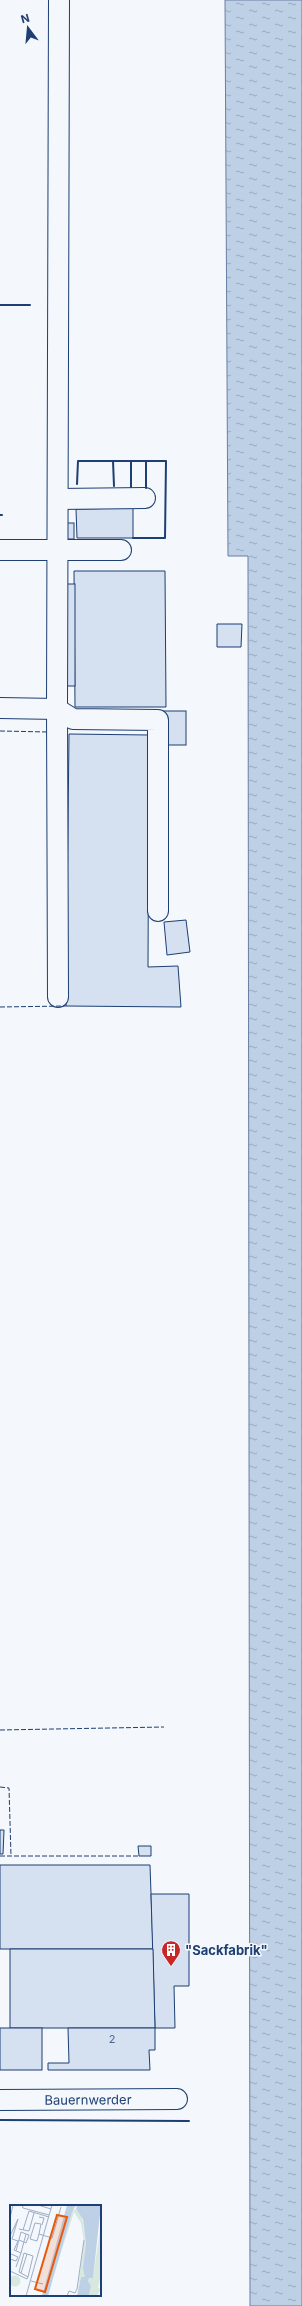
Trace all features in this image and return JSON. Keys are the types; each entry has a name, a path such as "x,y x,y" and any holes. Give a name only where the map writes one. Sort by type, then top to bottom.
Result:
{"street":[{"path":"58,997 57,708 59,0"},
{"path":"58,499 146,498"},
{"path":"0,550 121,550"},
{"path":"0,708 57,708 73,719 158,720 158,911"},
{"name":"Bauernwerder","path":"0,2100 177,2099"}],"water":[{"path":"225,0 302,0 302,2306 250,2306 248,556 228,556"}],"building":[{"path":"133,508 133,538 77,538 76,509"},
{"path":"66,523 74,523 74,539 66,539"},
{"path":"74,571 165,571 166,707 75,707"},
{"path":"63,584 75,584 75,686 63,686"},
{"path":"217,624 242,624 241,647 217,647"},
{"path":"164,711 186,711 186,745 164,745"},
{"path":"69,734 149,735 148,967 178,966 181,1007 66,1006"},
{"path":"186,920 190,952 167,955 164,922"},
{"path":"0,1830 4,1830 3,1854 0,1854"},
{"path":"138,1846 151,1846 151,1856 139,1856"},
{"path":"0,1865 150,1865 153,1949 0,1949"},
{"name":"\"Sackfabrik\"","path":"151,1894 189,1894 189,1986 174,1986 175,2028 155,2028"},
{"path":"10,1949 153,1949 155,2028 10,2028"},
{"path":"0,2028 42,2028 42,2070 0,2070"},
{"path":"68,2028 155,2028 155,2050 149,2050 150,2070 48,2070 48,2063 69,2063"}],"fence":[{"path":"0,731 48,732"},
{"path":"0,1007 66,1006"},
{"path":"0,1730 164,1727"},
{"path":"0,1787 9,1788 11,1856"},
{"path":"0,1856 139,1856"}],"wall":[{"path":"0,305 30,305"},
{"path":"77,484 78,461 166,461 165,538 133,538"},
{"path":"113,461 114,486"},
{"path":"131,461 131,487"},
{"path":"146,461 146,488"},
{"path":"0,2120 189,2121"}],"place":[{"name":"\"Sackfabrik\"","path":"171,1967"}]}
